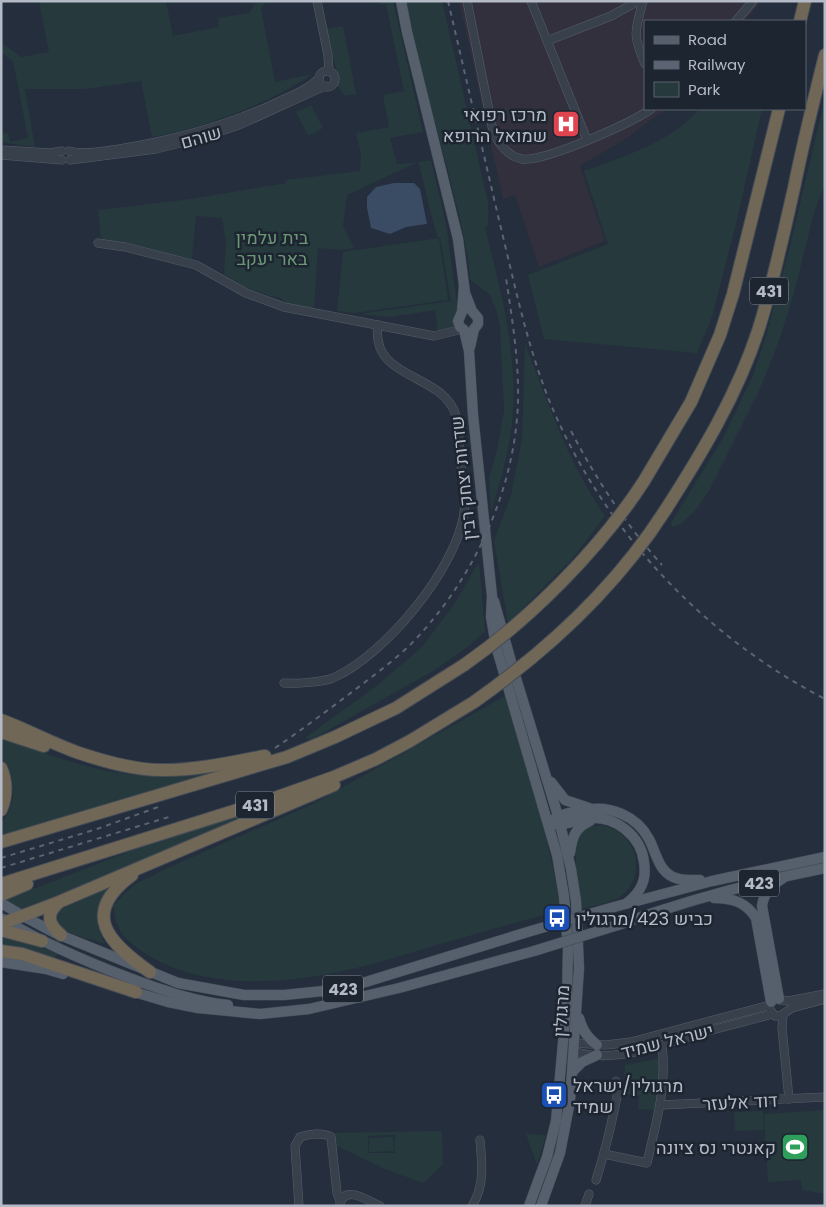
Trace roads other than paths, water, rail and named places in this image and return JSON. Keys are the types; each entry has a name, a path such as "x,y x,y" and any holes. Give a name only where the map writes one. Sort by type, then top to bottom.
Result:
{"highway":[{"path":"800,20 805,1"},
{"name":"431","path":"1,884 122,847 320,782 376,759 410,741 474,702 533,657 583,610 637,550 666,509 705,447 732,395 758,332 781,246 825,55"},
{"name":"431","path":"1,842 274,761 356,728 396,708 464,665 512,627 556,586 612,524 644,481 691,402 720,335 736,285 779,110"},
{"path":"1,720 79,753 133,767 158,770"},
{"path":"1,732 92,761 134,769 193,768 225,764 312,747"},
{"path":"3,923 59,902 347,779 410,741"},
{"path":"1,768 6,795 1,810"},
{"path":"1,895 122,847"},
{"path":"150,972 129,957 109,935 104,923 104,910 108,899 118,886 132,875 166,856"},
{"path":"59,902 51,910 50,920 55,930 62,935"},
{"path":"3,923 42,941"},
{"path":"1,951 22,954 136,992"}],"main road":[{"name":"שדרות יצחק רבין","path":"400,1 458,239 464,286 465,322 473,415 492,596 491,623 548,823"},
{"name":"שדרות יצחק רבין","path":"492,596 559,820"},
{"path":"544,768 553,785 565,800 592,809 612,810 636,823 647,836 660,865 674,878 692,880 726,878"},
{"path":"548,823 592,809"},
{"path":"559,820 599,819 619,825 637,841 643,856 644,882 635,897 626,904"},
{"path":"571,869 570,854 573,835 580,826 591,820 599,819"},
{"name":"מרגולין","path":"541,1206 563,1144 573,1071 577,1013 579,946 576,901 571,869 559,820"},
{"name":"מרגולין","path":"529,1206 552,1141 558,1107 568,991 568,941 561,875 548,823"},
{"name":"423","path":"6,906 22,916 62,935 178,983 244,995 284,995 343,989 626,904 726,878 825,857"},
{"name":"423","path":"42,941 102,968 175,994 223,1004 289,1010 309,1009 399,988 534,951 693,900 825,868"},
{"path":"776,1002 762,906 768,889 787,876"},
{"path":"693,900 715,898 731,900 740,902 752,912 756,918 776,1002"},
{"path":"1,962 46,969 168,1002 198,1008 260,1014 289,1010"},
{"path":"573,1071 597,1050 583,1031 577,1013"}],"street":[{"path":"317,1 328,55 328,72"},
{"path":"468,1 493,131 497,141 503,148 516,157 532,159 547,156 630,122 649,110"},
{"path":"531,1 587,140"},
{"path":"547,41 610,16 638,1"},
{"path":"643,1 635,33 644,62"},
{"path":"737,20 753,1"},
{"path":"328,72 334,77 334,81 330,86 325,86 320,83 319,78 323,73 328,72"},
{"name":"שוהם","path":"1,150 50,153 112,150 171,140 203,132 271,106 298,93 319,78"},
{"name":"שוהם","path":"1,156 66,160 156,149 203,138 239,125 325,86"},
{"path":"66,151 72,155 66,160"},
{"path":"98,243 115,244 196,265 246,293 284,307 434,336 465,322"},
{"path":"284,683 331,679 355,666 398,628 428,590 447,561 464,514 464,488 456,414 436,390 383,356 376,332 378,325"},
{"name":"ישראל שמיד","path":"597,1050 776,1002 825,994"},
{"name":"ישראל שמיד","path":"563,1052 575,1048 620,1054 644,1050 779,1015 792,1008 825,999"},
{"path":"776,1002 786,1005 779,1015 770,1010 776,1002"},
{"name":"דוד אלעזר","path":"779,1015 789,1099"},
{"path":"604,1154 647,1163 661,1105 664,1070 662,1045"},
{"path":"596,1180 604,1154 619,1086 616,1081"},
{"name":"דוד אלעזר","path":"661,1105 825,1098"},
{"path":"299,1206 295,1146 300,1137 307,1134 326,1134 331,1137 340,1203"},
{"path":"472,1206 481,1190 480,1140"},
{"path":"340,1203 347,1194 353,1194 380,1206"},
{"path":"585,1206 589,1194"}],"water":[{"path":"394,183 414,183 420,189 427,224 406,227 390,234 371,228 367,197 376,187"}],"railway":[{"path":"448,1 527,334 549,400 571,447 597,492 627,534 661,574 698,610 737,643 780,673 825,699"},
{"path":"275,748 388,665 410,645 433,620 453,593 486,533 509,469 518,402 516,355 506,278"},
{"path":"571,431 612,501 662,565"},
{"path":"1,858 97,829 161,806"},
{"path":"1,868 172,816"}],"place":[{"name":"מרכז רפואי שמואל הרופא","path":"566,124"},
{"name":"כביש 423/מרגולין","path":"557,918"},
{"name":"מרגולין/ישראל שמיד","path":"554,1095"},
{"name":"קאנטרי נס ציונה","path":"795,1147"}],"park label":[{"name":"בית עלמין באר יעקב","path":"272,247"}]}
